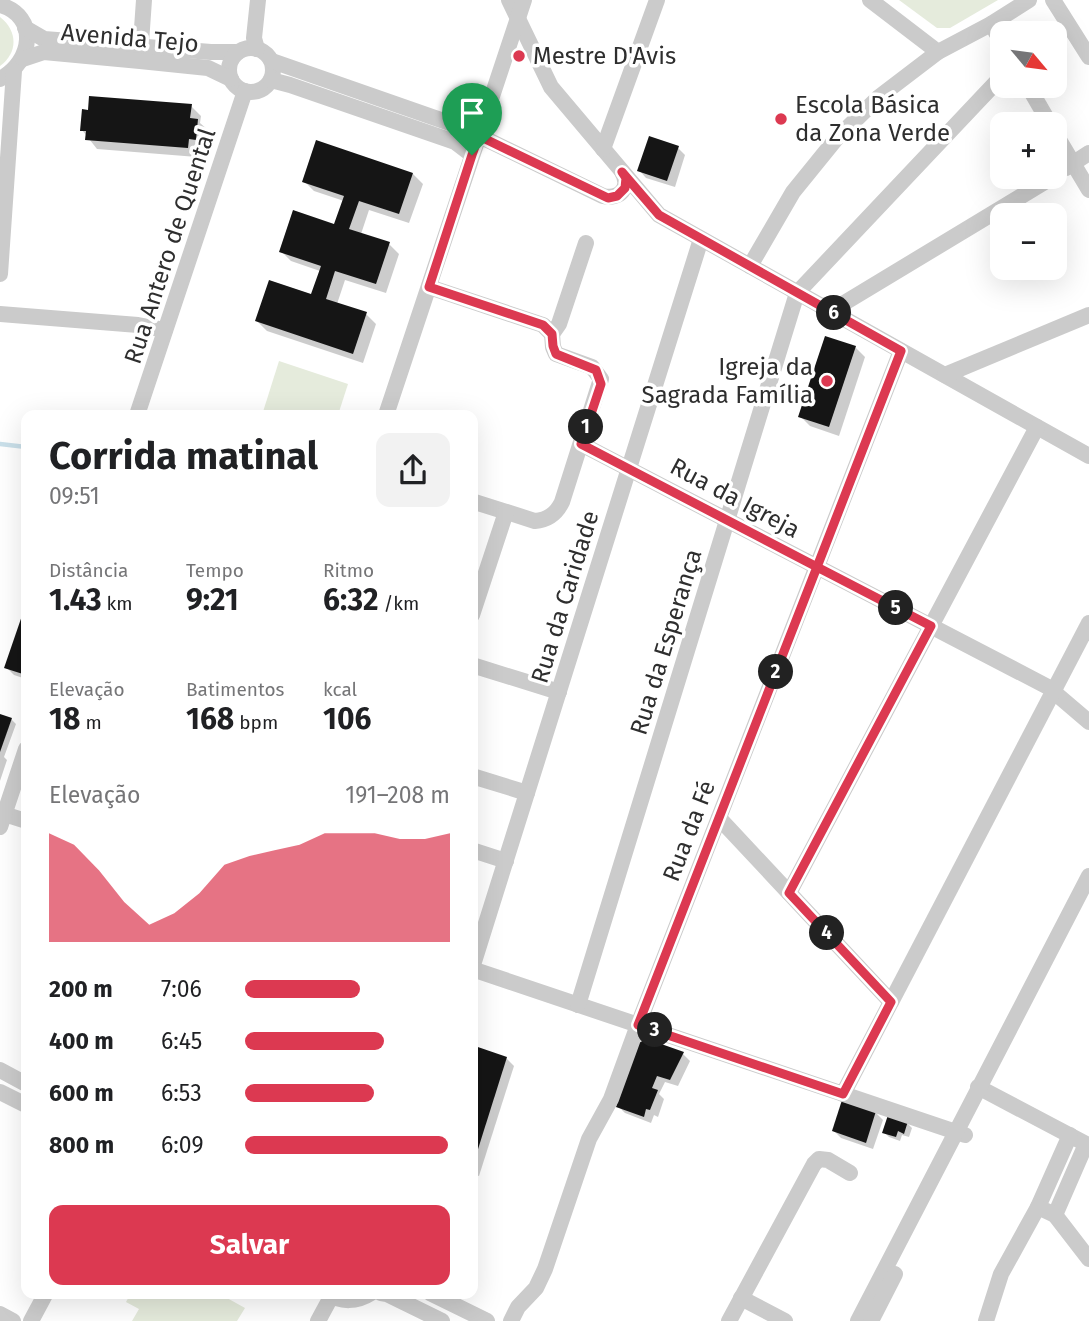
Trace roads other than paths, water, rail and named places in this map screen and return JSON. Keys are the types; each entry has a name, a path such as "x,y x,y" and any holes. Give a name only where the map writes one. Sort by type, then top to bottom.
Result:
{"street":[{"path":"140,53 144,0"},
{"path":"257,49 254,38 258,0"},
{"path":"509,0 551,87 659,215 1089,456"},
{"path":"389,410 524,0"},
{"path":"603,149 657,0"},
{"path":"870,0 938,52"},
{"path":"996,21 1029,0"},
{"path":"1053,0 1089,57"},
{"name":"Avenida Tejo","path":"0,5 21,15 44,39 140,53 208,68 231,79"},
{"path":"0,274 13,70 27,44 21,15"},
{"path":"750,266 793,192 836,139 879,97 938,52 990,25"},
{"path":"247,48 257,49 266,53 272,61 271,80 264,88 255,92 245,91 231,79 232,60 238,52 247,48"},
{"name":"Avenida Tejo","path":"13,70 44,52 238,52"},
{"path":"272,61 461,127 608,198 617,196 625,188 626,178 622,172"},
{"path":"271,80 455,142 472,155"},
{"path":"797,293 990,89"},
{"name":"Rua Antero de Quental","path":"139,410 245,91"},
{"path":"1067,168 1089,153"},
{"path":"1067,154 1089,190"},
{"path":"831,312 1033,189"},
{"name":"Rua da Caridade","path":"478,949 701,239"},
{"path":"478,503 535,521 548,518 559,509 601,384 599,374 592,367 556,354 553,346 552,334 559,324 586,243"},
{"path":"429,287 543,325 552,334"},
{"name":"Rua da Esperança","path":"578,1004 797,293"},
{"path":"0,314 138,325 165,330"},
{"path":"944,375 1089,315"},
{"name":"Rua da Fé","path":"511,1321 517,1307 536,1288 545,1269 589,1139 611,1099 901,351"},
{"path":"789,893 1037,427"},
{"name":"Rua da Igreja","path":"581,444 1053,691 1089,722"},
{"path":"478,597 506,512"},
{"path":"843,1094 1089,622"},
{"path":"478,667 559,692"},
{"path":"21,763 2,820 21,821"},
{"path":"478,778 527,793"},
{"path":"719,818 891,1002"},
{"path":"478,852 506,861"},
{"path":"983,1090 1089,876"},
{"path":"858,1321 1089,898"},
{"path":"478,970 960,1133"},
{"path":"0,1070 21,1081"},
{"path":"983,1090 1086,1144 1055,1215"},
{"path":"0,1091 21,1102"},
{"path":"871,1321 960,1133"},
{"path":"986,1321 1001,1274 1038,1207 1070,1135"},
{"path":"729,1321 814,1164 819,1159 828,1160 850,1173"},
{"path":"1038,1207 1055,1215 1089,1259"},
{"path":"741,1298 785,1321"},
{"path":"31,1321 43,1299"},
{"path":"318,1321 327,1299"},
{"path":"398,1299 442,1321"},
{"path":"442,1299 487,1321"},
{"path":"0,1314 13,1321"}],"waterway":[{"path":"0,444 21,446"}],"place":[{"name":"Mestre D'Avis","path":"519,56"},
{"name":"Escola Básica da Zona Verde","path":"781,119"},
{"name":"Igreja da Sagrada Família","path":"827,381"}]}
